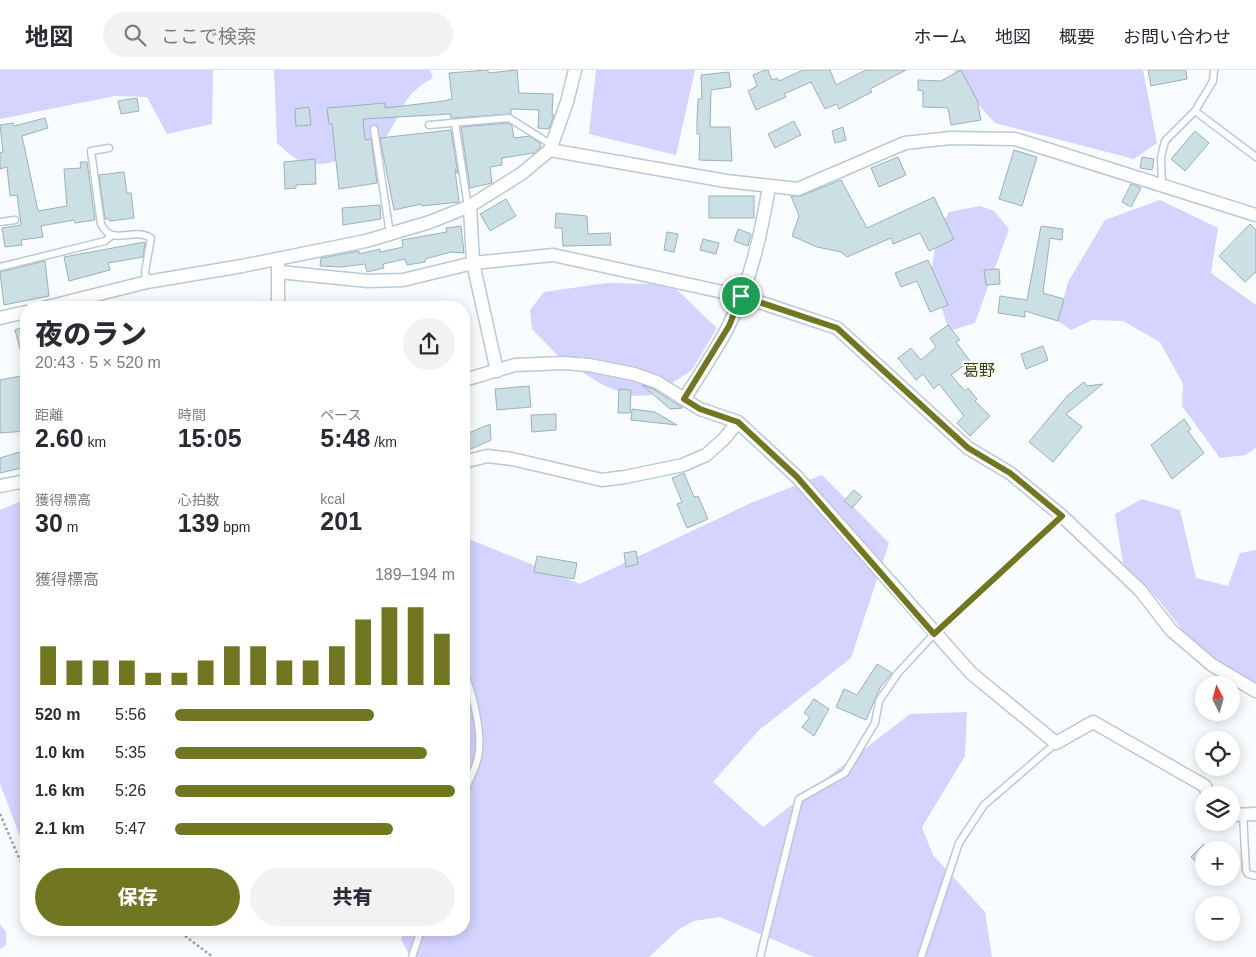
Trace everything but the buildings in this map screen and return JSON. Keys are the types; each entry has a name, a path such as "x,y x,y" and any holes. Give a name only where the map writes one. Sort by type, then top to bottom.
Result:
{"street":[{"path":"71,301 147,282 242,266 366,241 430,222 469,206 520,174 551,148 567,102 575,70"},
{"path":"551,148 768,187 798,189 905,143 950,138 1015,139 1256,215"},
{"path":"684,399 729,326 741,296 762,232 768,187"},
{"path":"469,206 473,263 497,372"},
{"path":"279,272 377,281 403,280 473,263 553,255 741,296 837,328 968,448 1010,473 1062,516 1140,590 1172,630 1212,665 1256,691"},
{"path":"277,258 279,272 278,301"},
{"path":"0,318 20,313"},
{"path":"470,379 497,372 515,365 537,363 589,365 634,374 657,382 700,409 738,422 797,477 934,634 971,673 1056,743 1093,722 1206,786"},
{"path":"470,460 488,456 512,459 602,480 624,477 683,464 706,455 723,440 738,422"},
{"path":"0,486 20,483"}],"lane":[{"path":"1162,185 1160,156 1166,141 1195,112 1213,80 1214,70"},
{"path":"1195,112 1256,157"},
{"path":"429,125 509,118 551,148"},
{"path":"455,123 469,206"},
{"path":"374,129 390,234"},
{"path":"109,148 91,150 101,224 105,232 111,236"},
{"path":"0,222 15,220"},
{"path":"0,267 104,241 111,236 144,233 151,238 145,272 147,282"},
{"path":"760,957 798,799 845,773 875,723 879,701 898,673 934,634"},
{"path":"470,686 478,734 478,756 470,778"},
{"path":"921,957 959,843 984,805 1056,743"},
{"path":"1244,814 1246,870 1248,874 1256,876"},
{"path":"412,957 419,936"}],"path":[{"path":"934,634 1062,516"},
{"path":"0,814 20,860"},
{"path":"186,936 213,957"}],"shaded area":[{"path":"0,70 213,70 212,124 167,134 147,97 115,96 0,119"},
{"path":"274,70 430,70 433,78 422,85 408,99 390,131 379,145 349,158 326,163 309,164 296,159 277,143"},
{"path":"596,70 695,70 676,155 589,134"},
{"path":"954,70 1143,70 1157,143 1134,159 995,123 975,101"},
{"path":"1160,200 1218,228 1211,273 1256,305 1256,448 1245,455 1220,458 1182,406 1183,384 1160,342 1123,321 1092,320 1071,330 1058,321 1068,282 1105,220"},
{"path":"980,206 994,211 1009,229 975,323 949,331 931,275 937,233 949,212"},
{"path":"607,283 654,284 677,290 717,328 692,370 654,395 631,396 603,385 561,359 532,329 530,310 544,292"},
{"path":"822,475 889,543 851,658 759,730 713,782 763,827 910,714 967,712 965,756 922,827 933,855 985,912 992,957 814,957 720,917 694,921 679,929 649,957 411,957 401,940 402,936 470,936 470,539 580,584 751,503"},
{"path":"1142,499 1180,510 1196,578 1228,586 1240,553 1256,550 1256,687 1196,647 1157,598 1123,563 1115,514"},
{"path":"20,502 20,836 0,784 0,510"},
{"path":"0,924 6,932 6,945 0,949"}],"district":[{"name":"葛野","path":"979,370"}],"route":[{"path":"741,296 837,328 968,448 1010,473 1062,516 934,634 797,477 738,422 700,409 684,399 707,365 729,326 741,296"}]}
